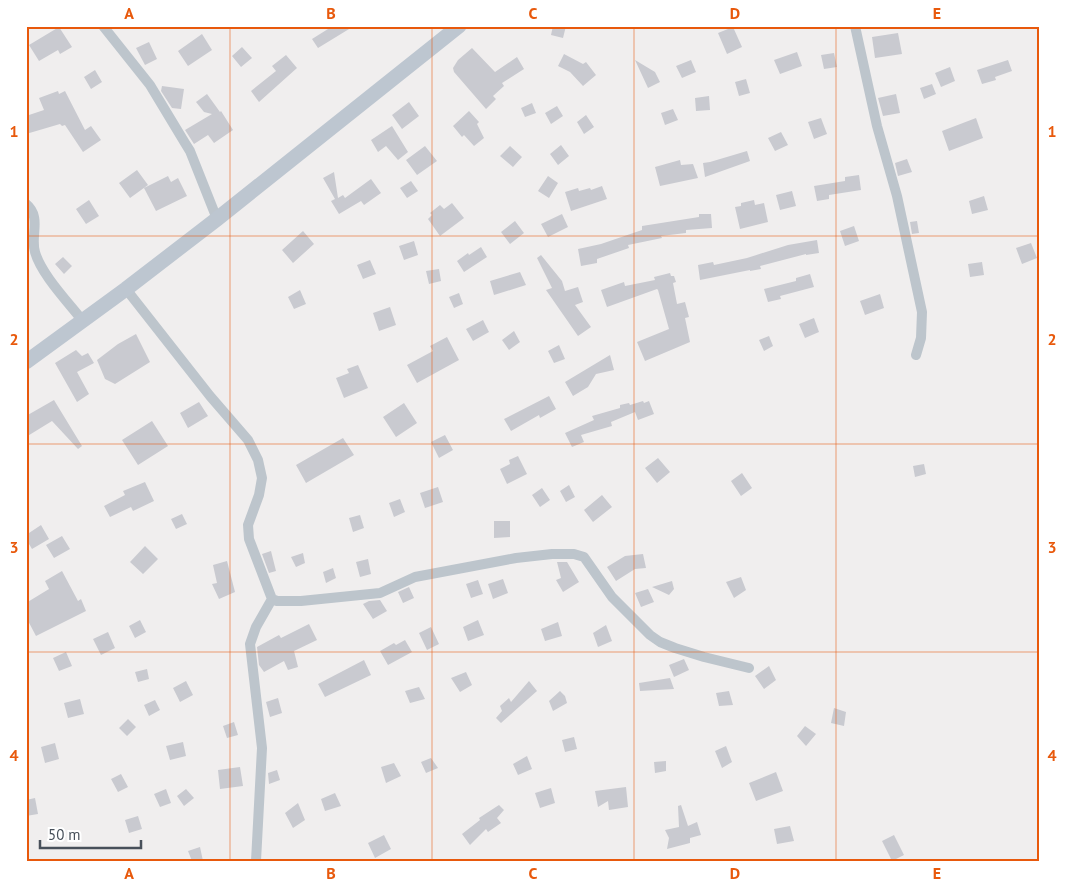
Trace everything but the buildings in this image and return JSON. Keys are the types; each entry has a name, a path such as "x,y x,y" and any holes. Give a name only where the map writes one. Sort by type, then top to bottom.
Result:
{"main road":[{"path":"26,362 217,219 459,26"}],"street":[{"path":"103,26 150,85 186,143 217,219"},
{"path":"855,26 877,126 897,196 922,312 921,338 916,355"},
{"path":"26,204 30,207 35,217 34,251 43,269 82,320"},
{"path":"126,289 210,396 243,434 258,460 262,478 259,495 248,526 249,539 272,599"},
{"path":"272,599 283,602 380,593 415,577 516,558 552,554 574,554 584,557 612,597 650,635 660,642 675,648 750,668"},
{"path":"256,861 262,748 250,644 256,627 272,599"}]}
